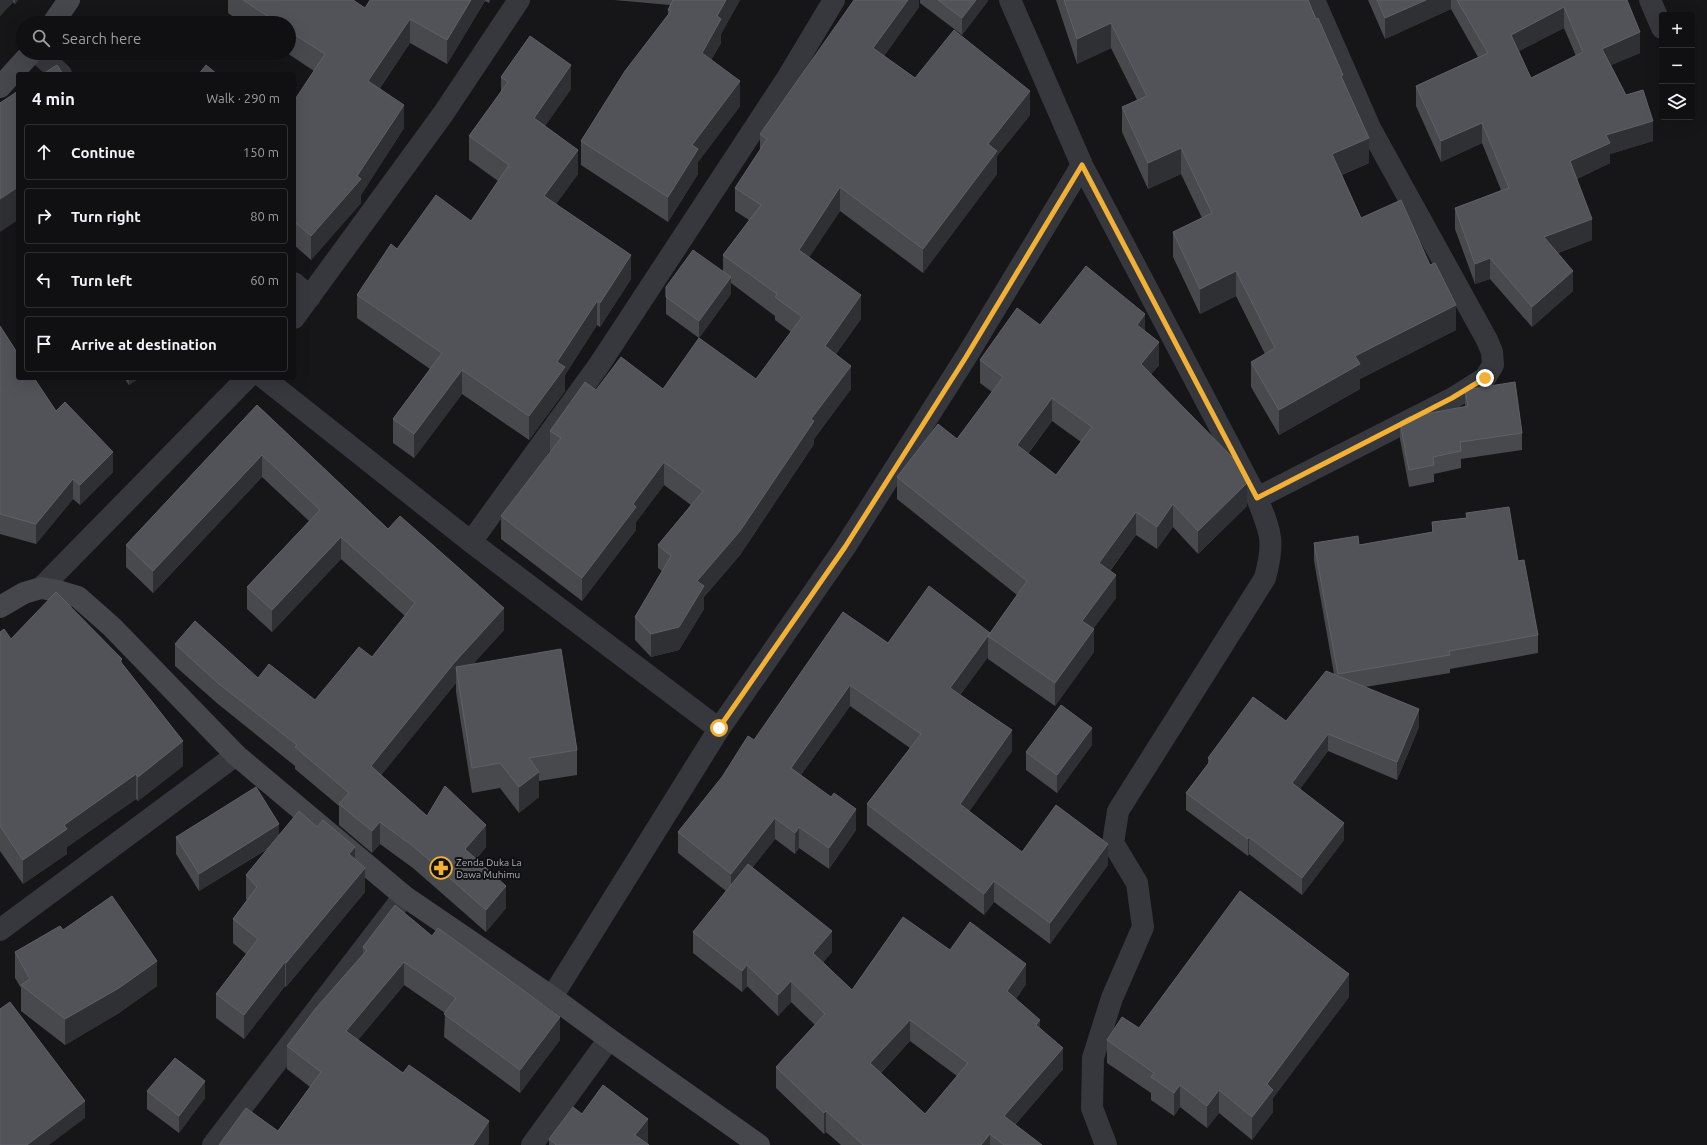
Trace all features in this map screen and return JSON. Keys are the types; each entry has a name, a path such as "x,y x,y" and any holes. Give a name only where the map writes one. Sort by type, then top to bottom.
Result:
{"street":[{"path":"58,16 69,0"},
{"path":"296,311 302,290 443,114 519,0"},
{"path":"470,542 599,365 788,77 834,0"},
{"path":"1010,0 1082,165 1257,498 1270,530 1272,554 1265,578 1118,811 1113,843 1137,883 1142,927 1112,998 1093,1058 1092,1108 1106,1145"},
{"path":"1257,498 1452,398 1485,378 1493,365 1492,352 1487,340 1370,128 1314,0"},
{"path":"1650,0 1659,21"},
{"path":"0,87 25,60"},
{"path":"46,60 59,72"},
{"path":"552,997 719,728 845,547 966,357 1082,165"},
{"path":"41,588 245,380"},
{"path":"267,380 470,542 719,728"},
{"path":"0,607 24,593 41,588 58,590 78,597 112,627 236,755 404,896 552,997 609,1040 759,1145"},
{"path":"0,930 236,755"},
{"path":"213,1145 404,896"},
{"path":"532,1145 609,1040"}],"building":[{"path":"243,0 353,0 365,8 370,0 471,0 447,40 410,19 368,81 404,105 357,176 361,179 311,236 296,223 296,98 325,54 296,35 296,16 267,16"},
{"path":"673,0 726,0 717,16 721,19 702,53 740,81 692,145 698,149 668,197 581,141 625,71 671,11 668,10"},
{"path":"854,0 908,0 873,48 915,78 954,30 1030,91 988,144 997,151 923,249 840,187 799,250 861,295 825,346 851,366 811,419 814,421 740,531 697,581 704,586 679,627 651,634 635,617 671,556 658,545 703,491 664,462 633,504 636,507 582,578 501,516 561,438 550,431 585,382 596,390 621,357 663,389 699,338 756,379 802,317 775,297 777,294 723,255 761,205 735,188 767,139 760,134"},
{"path":"938,0 976,0 962,18"},
{"path":"1064,0 1308,0 1316,19 1318,18 1343,75 1341,76 1369,138 1332,154 1361,218 1401,200 1430,265 1435,263 1456,305 1355,356 1360,364 1279,410 1251,362 1275,348 1236,271 1200,289 1173,232 1212,213 1181,148 1148,163 1122,107 1147,96 1111,23 1077,39"},
{"path":"1377,0 1426,0 1385,18"},
{"path":"1457,0 1627,0 1640,32 1602,49 1626,95 1643,90 1653,121 1606,135 1610,143 1570,161 1592,219 1544,237 1573,271 1532,307 1490,258 1475,264 1455,208 1509,188 1482,123 1441,141 1416,86 1488,53","holes":["1564,7 1583,52 1531,78 1511,35"]},
{"path":"530,36 571,65 534,118 578,150 544,196 631,255 600,303 597,301 557,362 565,367 529,416 462,370 414,434 393,419 442,353 357,295 391,244 397,249 436,195 471,221 509,165 469,136 508,82 501,77"},
{"path":"57,65 62,72 46,72"},
{"path":"206,65 215,72 201,72"},
{"path":"16,92 16,188 0,199 0,103"},
{"path":"693,250 731,277 699,321 666,297 666,287"},
{"path":"1086,266 1145,314 1137,325 1159,342 1141,364 1235,460 1247,483 1198,531 1173,504 1157,527 1136,512 1099,563 1116,575 1082,621 1094,629 1055,683 988,636 1027,581 897,477 938,424 957,439 1003,377 980,360 1017,308 1040,325","holes":["1052,398 1092,427 1056,475 1017,445"]},
{"path":"0,326 16,351 16,380 35,380 56,411 65,402 113,452 80,485 73,479 36,524 0,514"},
{"path":"1515,382 1522,433 1460,442 1461,451 1433,457 1434,465 1409,470 1400,422 1409,417 1468,406 1465,390"},
{"path":"257,405 388,529 400,516 504,608 454,663 371,766 427,816 445,786 486,825 465,849 506,886 486,910 413,846 380,822 372,831 339,804 349,793 295,747 297,745 218,683 175,644 195,621 258,678 269,664 315,700 359,647 372,657 415,603 341,537 272,610 247,587 320,510 262,455 153,571 126,545"},
{"path":"1509,507 1518,561 1524,560 1538,635 1449,651 1450,655 1338,674 1314,543 1358,536 1359,545 1433,532 1432,522 1467,518 1466,513"},
{"path":"929,586 990,633 950,688 1012,730 960,804 1022,852 1056,805 1108,844 1050,923 994,881 984,894 867,804 921,734 850,685 791,768 831,797 834,793 856,809 829,848 799,827 795,833 775,818 731,874 678,832 722,777 748,736 754,740 843,612 888,643"},
{"path":"56,592 122,659 120,661 183,741 138,777 136,774 64,825 67,829 23,860 0,826 0,632 4,629 11,639"},
{"path":"561,649 577,750 529,758 539,772 519,787 500,763 472,768 456,667"},
{"path":"1326,671 1419,709 1397,762 1328,734 1292,783 1344,823 1302,878 1249,837 1248,839 1186,793 1211,760 1208,758 1253,697 1286,721"},
{"path":"1061,705 1092,728 1057,775 1026,752"},
{"path":"256,787 279,824 199,874 176,837"},
{"path":"299,811 317,827 323,820 355,847 349,854 365,868 286,963 285,962 244,1015 216,994 258,939 233,919 257,887 246,875"},
{"path":"748,864 832,931 813,953 852,990 903,917 950,950 970,922 1026,964 1007,991 1040,1020 1036,1025 1063,1048 1004,1116 1042,1145 1004,1145 990,1134 981,1145 863,1145 826,1111 824,1113 776,1067 825,1014 791,981 778,995 747,965 742,971 693,932","holes":["910,1020 968,1063 925,1114 870,1063"]},
{"path":"1240,891 1349,974 1267,1084 1273,1090 1252,1117 1219,1090 1207,1106 1180,1085 1174,1093 1151,1077 1154,1073 1107,1040 1122,1017 1139,1028"},
{"path":"112,896 157,961 119,988 65,1019 21,985 30,979 15,952 60,926 63,930"},
{"path":"395,905 432,936 438,928 560,1017 520,1070 444,1014 456,998 404,962 346,1031 403,1073 409,1065 489,1121 473,1145 219,1145 246,1108 278,1131 321,1072 287,1046 316,1008 367,950 363,947"},
{"path":"10,1002 85,1101 27,1145 0,1145 0,1009"},
{"path":"175,1058 205,1081 179,1116 147,1091"},
{"path":"603,1085 648,1119 635,1135 649,1145 555,1145 556,1144 549,1139 573,1107 582,1114"}],"place":[{"name":"Zenda Duka La Dawa Muhimu","path":"441,868"}],"route":[{"path":"719,728 845,547 966,357 1082,165 1257,498 1452,398 1485,378"}]}
